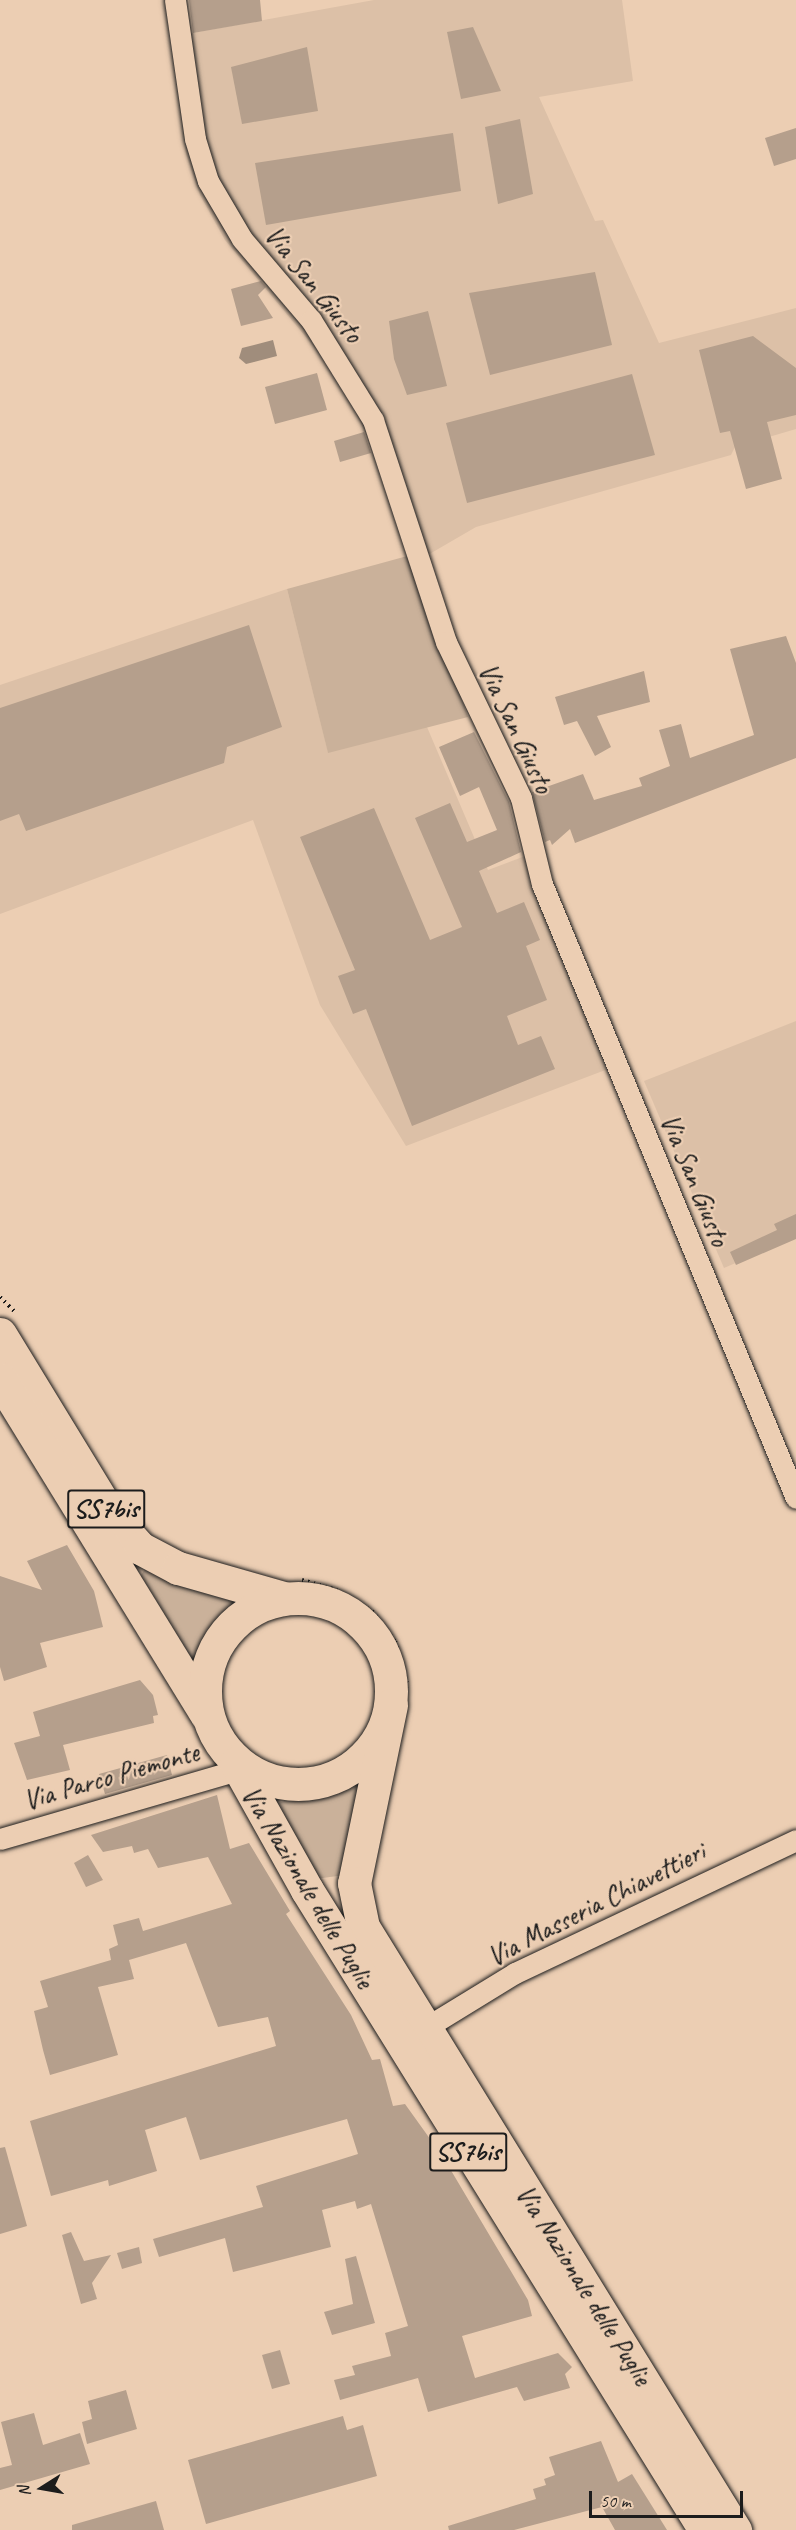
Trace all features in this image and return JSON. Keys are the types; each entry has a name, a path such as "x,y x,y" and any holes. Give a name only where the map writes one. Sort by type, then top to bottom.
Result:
{"main road":[{"name":"Via Nazionale delle Puglie","path":"10,1326 111,1516 140,1548 178,1568 290,1588 331,1604 364,1624 382,1648 400,1698 361,1843 356,1902 363,1927 735,2530"},
{"name":"Via Nazionale delle Puglie","path":"0,1379 206,1714 217,1741 237,1767 313,1900 705,2530"},
{"name":"Via Nazionale delle Puglie","path":"206,1714 206,1682 213,1653 230,1627 254,1608 290,1588"},
{"name":"Via Nazionale delle Puglie","path":"237,1767 289,1784 317,1782 344,1773 366,1755 382,1732 400,1698"}],"street":[{"name":"Via San Giusto","path":"175,0 195,139 208,181 242,239 311,320 373,420 446,642 520,798 542,884 796,1498"},
{"name":"Via Parco Piemonte","path":"0,1839 237,1767"},
{"name":"Via Masseria Chiavettieri","path":"430,2033 435,2022 515,1973 796,1840"}],"path":[{"path":"0,1297 10,1326"},
{"path":"290,1588 336,1590 372,1611 399,1648 400,1698"}],"shaded area":[{"path":"374,0 622,0 633,81 539,97 595,221 603,220 659,343 796,308 796,429 735,447 731,455 476,527 414,563 378,457 335,372 225,240 200,195 186,154 170,37"},
{"path":"273,340 277,356 246,364 239,358 242,348"},
{"path":"411,555 468,717 328,753 287,589"},
{"path":"287,589 328,752 427,727 488,870 525,856 608,1069 406,1146 320,1005 253,820 0,914 0,685"},
{"path":"796,1021 796,1237 724,1268 644,1081"},
{"path":"148,1565 255,1598 221,1624 205,1649 196,1679 134,1585"},
{"path":"364,1771 345,1875 315,1879 271,1805 333,1787"}],"building":[{"path":"189,0 260,0 262,21 193,33"},
{"path":"473,27 501,91 461,99 447,32"},
{"path":"307,47 318,111 242,124 231,67"},
{"path":"520,119 533,194 498,204 485,127"},
{"path":"796,128 796,159 774,166 765,138"},
{"path":"453,133 461,191 266,225 255,163"},
{"path":"595,272 612,345 490,375 469,293"},
{"path":"261,281 266,287 258,295 273,318 241,326 231,289"},
{"path":"428,311 447,386 407,395 394,359 389,321"},
{"path":"753,336 796,368 796,415 767,422 782,479 746,489 730,431 720,433 699,350"},
{"path":"317,373 327,410 275,424 265,387"},
{"path":"632,374 655,455 467,503 446,423"},
{"path":"364,432 371,453 340,462 334,441"},
{"path":"249,625 282,727 227,747 224,763 26,831 19,814 0,821 0,708"},
{"path":"786,636 796,663 796,758 575,843 570,829 552,845 550,840 545,842 532,792 583,774 594,800 642,786 639,778 670,766 659,730 681,724 690,758 754,735 730,649"},
{"path":"644,671 650,702 597,716 611,747 595,756 577,721 564,725 555,697"},
{"path":"474,732 509,802 521,852 479,871 497,913 524,902 540,940 526,946 547,1000 507,1016 518,1045 541,1036 555,1069 412,1126 366,1009 353,1014 338,976 355,970 300,837 374,808 430,940 462,927 415,818 450,803 467,842 497,830 479,787 460,796 439,747"},
{"path":"796,1214 796,1239 736,1265 730,1252 777,1230 774,1224"},
{"path":"67,1545 94,1591 103,1627 40,1643 47,1667 4,1681 0,1667 0,1576 42,1590 27,1561"},
{"path":"140,1680 153,1695 158,1715 153,1716 154,1723 63,1745 70,1770 27,1780 14,1743 40,1736 33,1712"},
{"path":"167,1755 172,1775 105,1794 99,1774"},
{"path":"217,1795 230,1849 249,1843 290,1911 286,1914 351,2015 372,2060 380,2059 393,2106 405,2104 443,2157 528,2300 532,2316 462,2336 475,2378 558,2353 572,2367 565,2374 570,2388 524,2401 517,2387 428,2412 418,2378 340,2400 334,2380 355,2375 352,2366 391,2356 385,2333 408,2326 371,2204 357,2209 355,2201 322,2210 331,2247 233,2272 225,2238 159,2257 153,2239 263,2207 256,2186 358,2154 347,2119 200,2160 186,2117 145,2130 157,2171 109,2186 108,2180 51,2196 30,2121 276,2046 268,2017 218,2027 186,1943 129,1960 134,1979 98,1987 118,2055 50,2075 43,2050 34,2011 48,2007 40,1981 111,1960 109,1949 118,1945 113,1925 139,1918 143,1931 232,1904 208,1857 158,1868 148,1849 134,1853 132,1846 103,1852 91,1835"},
{"path":"88,1855 103,1880 86,1887 74,1863"},
{"path":"5,2147 27,2226 0,2234 0,2148"},
{"path":"71,2232 84,2261 111,2255 92,2283 97,2299 81,2304 62,2235"},
{"path":"139,2247 142,2263 122,2269 117,2253"},
{"path":"356,2256 375,2323 332,2335 324,2312 353,2304 345,2259"},
{"path":"280,2350 290,2384 272,2389 262,2355"},
{"path":"126,2390 137,2429 87,2444 82,2422 92,2419 88,2401"},
{"path":"34,2413 43,2445 80,2433 90,2464 0,2490 0,2468 12,2465 1,2422"},
{"path":"343,2416 347,2430 363,2425 377,2476 206,2524 188,2460"},
{"path":"601,2441 618,2482 632,2474 667,2530 615,2530 602,2507 514,2530 449,2530 448,2526 536,2499 533,2489 546,2485 544,2479 555,2475 549,2457"},
{"path":"156,2501 164,2530 72,2530 72,2525"}]}
